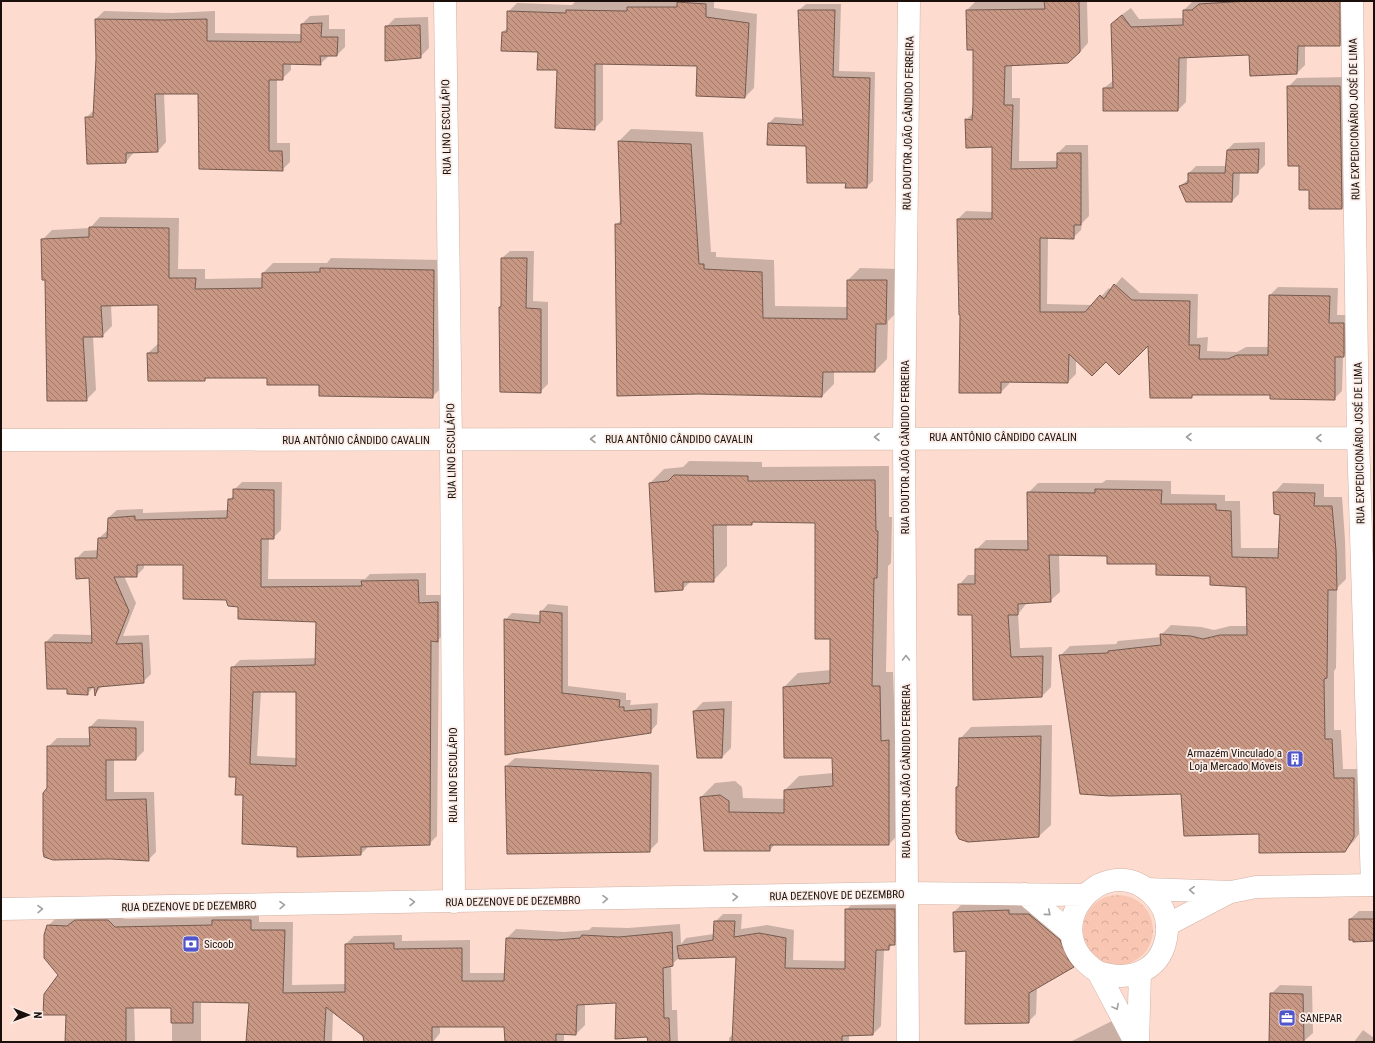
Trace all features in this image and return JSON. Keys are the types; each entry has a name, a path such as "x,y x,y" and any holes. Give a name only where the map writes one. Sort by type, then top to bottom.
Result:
{"street":[{"name":"RUA LINO ESCULÁPIO","path":"444,1 451,441 454,902"},
{"name":"RUA DOUTOR JOÃO CÂNDIDO FERREIRA","path":"908,1042 904,437 909,1"},
{"name":"RUA EXPEDICIONÁRIO JOSÉ DE LIMA","path":"1352,1 1358,438 1373,885"},
{"name":"RUA ANTÔNIO CÂNDIDO CAVALIN","path":"1,440 451,441 904,437 1358,438"},
{"path":"1114,881 1134,883 1146,889 1156,898 1164,911 1167,925 1166,939 1161,953 1152,964 1140,972 1126,977 1112,977 1098,972 1088,966 1079,956 1071,933 1072,919 1077,906 1085,895 1095,887 1114,881"},
{"path":"1146,889 1231,892 1256,887 1373,885"},
{"path":"1167,925 1231,892"},
{"name":"RUA DEZENOVE DE DEZEMBRO","path":"1,909 907,893 1085,895"},
{"path":"1025,894 1071,933"},
{"path":"1098,972 1135,1042"},
{"path":"1138,1042 1140,972"}],"green space":[{"path":"1111,895 1125,895 1138,900 1148,910 1153,923 1153,937 1148,950 1138,960 1125,965 1111,965 1098,960 1088,950 1083,937 1083,923 1088,910 1098,900"}],"building":[{"path":"1044,1 1079,1 1080,52 1068,63 1005,66 1004,105 1013,105 1011,169 1057,168 1057,153 1081,153 1081,225 1074,225 1074,239 1040,238 1040,312 1085,312 1100,295 1104,299 1114,284 1132,300 1190,301 1189,345 1200,345 1199,359 1228,359 1237,355 1268,355 1269,295 1330,296 1329,323 1344,323 1344,357 1335,357 1335,400 1270,399 1270,395 1192,395 1192,398 1150,398 1148,346 1119,375 1106,362 1092,376 1069,354 1068,383 1001,382 1001,393 959,393 960,315 957,219 992,219 992,147 966,148 965,119 972,120 973,50 967,50 966,10 1045,9"},
{"path":"1249,1 1340,1 1340,46 1298,46 1297,74 1250,76 1249,55 1179,58 1178,111 1103,111 1103,88 1113,88 1111,24 1122,15 1131,27 1183,25 1183,10 1192,10 1199,4"},
{"path":"677,2 706,4 706,17 749,23 745,98 696,96 697,66 595,64 595,130 555,128 557,70 537,70 538,52 501,51 502,32 507,32 507,11 566,13 566,10 627,11 627,7 677,7"},
{"path":"798,10 835,10 833,77 870,78 867,188 845,188 846,183 807,183 806,146 767,145 768,123 803,125"},
{"path":"95,19 207,19 207,41 301,42 301,24 322,23 321,37 338,37 337,56 320,56 321,65 283,64 283,80 269,80 269,151 282,151 283,171 199,169 198,94 155,94 158,152 126,153 126,163 87,164 85,117 93,117 96,58"},
{"path":"420,25 421,58 385,61 385,26"},
{"path":"1287,86 1340,86 1342,209 1309,209 1309,190 1299,190 1299,166 1288,166"},
{"path":"618,141 691,144 699,264 704,264 704,269 762,272 763,318 847,319 847,280 887,280 886,324 876,324 875,372 823,372 822,397 698,394 617,396 615,224 621,224"},
{"path":"1259,149 1258,173 1233,173 1232,202 1186,202 1179,186 1188,183 1188,173 1225,173 1227,150"},
{"path":"89,227 169,228 169,278 196,278 195,289 262,288 262,273 320,272 320,268 434,270 433,398 319,396 319,385 267,385 267,378 205,378 205,381 148,381 147,353 158,353 158,305 101,306 103,337 83,337 87,401 47,401 45,280 42,280 41,239 89,237"},
{"path":"501,258 527,258 526,308 541,309 541,393 500,392 499,307 501,307"},
{"path":"674,475 748,476 748,481 875,480 876,531 878,531 877,578 874,578 872,686 880,686 881,741 889,740 889,845 770,845 770,851 704,851 700,797 720,795 729,801 729,812 784,813 784,790 833,786 832,758 784,758 783,687 830,683 830,639 815,639 815,523 752,522 752,525 713,525 714,582 683,582 683,590 655,592 649,483 668,481"},
{"path":"233,489 274,490 274,539 261,539 261,587 362,586 361,581 418,580 419,603 438,602 438,642 431,641 430,845 361,847 361,855 297,857 297,847 242,844 243,795 235,795 236,777 229,777 231,667 315,665 316,622 238,619 238,607 228,606 226,600 183,599 183,565 137,565 137,577 114,577 129,611 116,644 142,643 144,683 98,687 95,696 94,687 88,688 88,695 67,694 67,689 47,689 45,642 92,643 89,578 76,579 75,558 97,558 98,538 107,538 108,518 135,516 135,520 227,518 228,499 233,499","holes":["253,692 296,692 296,766 250,764"]},
{"path":"1095,489 1162,490 1161,504 1216,504 1216,510 1231,511 1232,557 1278,558 1280,515 1274,514 1273,492 1315,493 1314,506 1332,506 1336,550 1337,590 1328,590 1327,678 1324,679 1325,739 1332,739 1334,778 1354,778 1354,837 1345,852 1259,853 1259,834 1184,836 1181,794 1110,796 1080,794 1059,655 1108,653 1108,651 1161,645 1160,634 1191,636 1203,639 1220,635 1247,635 1246,587 1210,585 1210,576 1156,575 1156,564 1107,564 1107,556 1049,555 1051,602 1018,604 1018,615 1008,615 1011,657 1043,656 1042,697 973,700 972,615 958,615 958,584 975,584 975,549 1028,550 1027,492 1095,493"},
{"path":"540,611 562,613 562,693 620,700 619,707 624,707 624,711 651,709 651,733 505,755 504,619 540,623"},
{"path":"724,709 722,758 697,758 693,711"},
{"path":"89,727 136,728 136,760 106,760 106,800 146,799 149,861 110,859 53,860 44,857 43,793 47,788 47,746 90,746"},
{"path":"1041,736 1039,837 968,842 959,839 956,833 956,787 958,787 959,738"},
{"path":"505,766 651,773 650,852 507,854"},
{"path":"845,909 895,909 895,945 889,945 889,950 876,950 873,1035 842,1036 842,1042 732,1042 736,957 679,959 677,946 713,940 714,921 735,921 734,937 759,933 786,938 785,968 845,969"},
{"path":"1009,910 1009,914 1029,914 1060,940 1068,959 1074,967 1029,993 1029,1023 965,1024 966,951 954,952 953,912"},
{"path":"1349,919 1374,919 1374,941 1353,942 1353,940 1349,940"},
{"path":"75,920 108,920 115,927 212,925 212,920 251,920 251,930 285,930 283,993 345,992 345,944 394,943 394,949 462,948 462,981 504,981 506,938 556,940 580,938 582,935 619,937 672,932 673,966 663,968 664,1018 669,1018 670,1042 648,1042 647,1037 615,1039 616,1003 577,1005 576,1035 556,1034 556,1042 505,1042 504,1027 432,1027 432,1042 364,1042 363,1036 326,1007 324,1042 246,1042 249,1003 193,1002 193,1023 171,1023 171,1008 126,1008 126,1042 65,1042 66,1015 43,1015 44,994 58,975 44,958 44,935 47,925 67,926"},
{"name":"SANEPAR","path":"1270,993 1303,994 1304,1042 1269,1042"}],"place":[{"name":"Armazém Vinculado a Loja Mercado Móveis","path":"1295,759"},
{"name":"Sicoob","path":"191,944"},
{"name":"SANEPAR","path":"1287,1018"}]}
